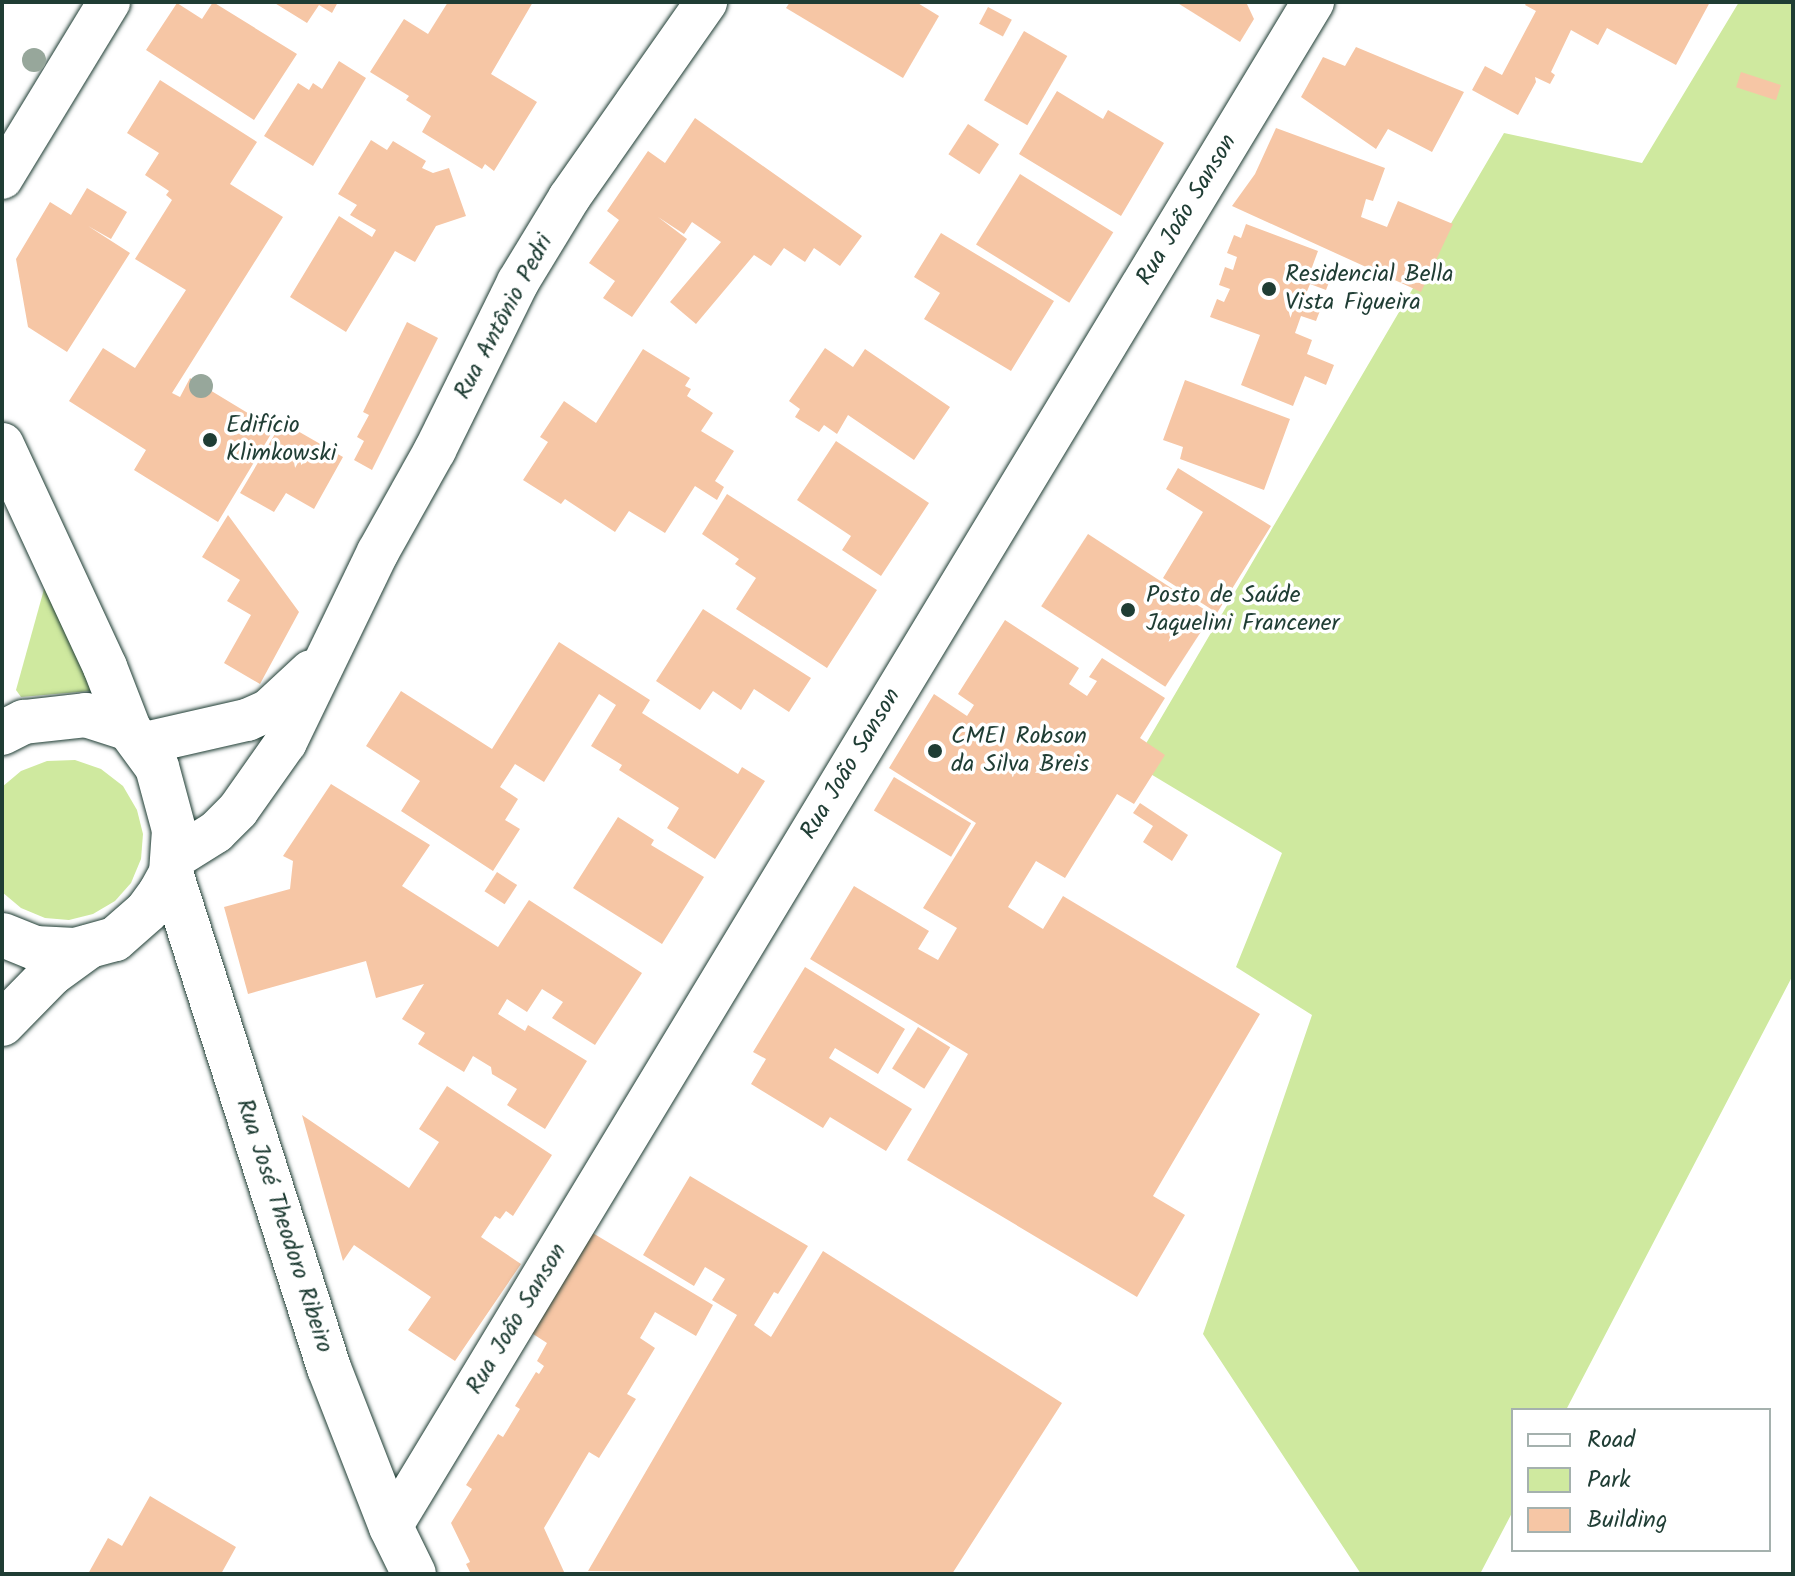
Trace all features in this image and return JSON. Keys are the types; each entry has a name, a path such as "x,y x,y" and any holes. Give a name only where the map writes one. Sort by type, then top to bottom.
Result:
{"main road":[{"path":"2,445 135,736"},
{"path":"2,733 24,722 86,715 135,736"},
{"name":"Rua José Theodoro Ribeiro","path":"135,736 157,767 170,804 172,866 329,1368 391,1527 414,1574"},
{"path":"2,935 35,948 88,947 115,939 132,927 154,902 172,866"},
{"path":"2,1024 51,974 88,947"}],"street":[{"path":"2,178 109,2"},
{"name":"Rua Antônio Pedri","path":"172,866 216,832 238,810 286,742 518,282 569,198 706,2"},
{"name":"Rua João Sanson","path":"391,1527 1313,2"},
{"name":"Rua Antônio Pedri","path":"135,736 222,728 269,710 331,650"}],"green space":[{"path":"1739,2 1793,2 1793,975 1567,1408 1511,1408 1511,1515 1480,1574 1361,1574 1203,1334 1312,1015 1236,967 1282,853 1134,764 1504,133 1642,163"},
{"path":"46,582 99,679 90,691 21,697 16,690"},
{"path":"75,760 101,769 123,786 137,810 143,834 141,859 131,883 115,901 93,914 69,920 45,918 21,908 2,892 2,787 21,771 47,761"}],"building":[{"path":"213,2 297,54 254,120 146,50 177,3 202,19"},
{"path":"273,2 338,2 332,13 319,5 307,23"},
{"path":"448,2 533,2 491,74 537,102 494,171 485,164 482,169 422,132 431,116 406,100 409,96 370,72 404,19 428,34"},
{"path":"790,2 916,2 939,16 903,78 786,8"},
{"path":"1176,2 1246,2 1254,19 1240,42"},
{"path":"1527,2 1710,2 1676,65 1607,28 1598,45 1571,30 1551,72 1555,75 1550,84 1535,77 1536,82 1518,115 1472,90 1485,66 1502,75 1536,11 1525,5"},
{"path":"988,7 1012,20 1003,36 979,24"},
{"path":"1024,31 1067,56 1027,125 984,100"},
{"path":"1356,47 1464,92 1432,152 1388,129 1376,149 1301,97 1323,57 1345,66"},
{"path":"339,61 366,78 313,166 264,136 298,83 309,90 313,83 322,89"},
{"path":"1741,72 1781,85 1776,100 1736,87"},
{"path":"160,80 257,142 230,184 283,217 172,393 180,397 190,378 274,429 218,522 134,470 146,450 69,401 103,348 135,368 186,290 135,259 172,200 166,195 169,191 145,175 159,153 127,133"},
{"path":"1057,91 1103,119 1108,110 1164,143 1121,216 1019,154"},
{"path":"695,118 862,236 840,266 814,248 805,262 784,248 771,266 754,255 696,324 670,302 721,242 692,222 684,234 658,217 687,239 632,317 603,298 615,281 589,263 619,220 607,211 648,151 665,163"},
{"path":"968,124 999,144 979,174 948,154"},
{"path":"1276,128 1385,168 1373,201 1366,199 1361,217 1387,227 1398,201 1453,224 1421,292 1232,206 1255,174"},
{"path":"371,140 387,150 393,141 426,161 422,168 433,173 449,168 466,216 436,226 415,262 395,251 346,332 290,297 339,216 372,237 376,230 350,215 357,205 338,194"},
{"path":"1020,174 1113,232 1069,303 976,244"},
{"path":"87,188 127,212 111,239 88,226 130,253 67,352 28,327 16,259 50,202 71,215"},
{"name":"Residencial Bella Vista Figueira","path":"1246,224 1318,251 1311,270 1331,277 1326,290 1310,284 1303,301 1321,308 1316,321 1301,316 1295,333 1312,340 1307,354 1334,365 1326,385 1305,376 1293,406 1241,385 1260,335 1210,317 1217,299 1224,302 1230,289 1219,285 1225,267 1233,270 1237,257 1227,253 1234,235 1241,238"},
{"path":"941,233 1054,301 1011,371 924,319 940,293 914,277"},
{"path":"407,322 438,338 372,470 354,460 364,441 357,437 369,415 363,412"},
{"path":"825,348 853,367 865,349 950,407 914,460 848,415 837,434 824,425 819,432 795,417 800,409 789,401"},
{"path":"643,349 690,378 685,386 691,389 687,396 713,413 701,431 734,451 715,481 724,487 717,500 695,486 665,533 629,511 615,532 565,499 561,504 523,480 548,442 540,437 564,401 596,423"},
{"path":"1185,380 1290,419 1264,490 1180,459 1183,447 1163,440"},
{"path":"282,422 343,457 314,509 286,493 274,512 240,493"},
{"path":"836,441 929,503 881,576 842,550 851,536 797,500"},
{"path":"1178,468 1271,526 1217,613 1163,578 1203,512 1166,489"},
{"path":"727,494 877,590 827,668 736,609 756,578 735,564 739,559 702,534"},
{"path":"228,515 299,612 260,684 224,663 251,615 227,601 240,580 202,557"},
{"name":"Posto de Saúde Jaquelini Francener","path":"1088,534 1212,615 1165,687 1041,606"},
{"path":"703,609 811,678 789,712 754,689 741,710 713,691 700,710 656,681"},
{"path":"1005,620 1079,668 1069,684 1087,696 1097,681 1089,677 1102,658 1165,698 1140,738 1165,755 1134,804 1117,794 1065,878 1036,861 1008,907 1043,929 1063,896 1260,1014 1153,1196 1185,1215 1137,1297 907,1160 968,1054 810,959 854,886 929,931 918,949 938,960 957,928 923,908 976,823 889,768 934,694 967,716 974,705 958,694"},
{"path":"559,642 650,700 642,713 738,774 742,767 765,781 715,859 667,828 679,808 619,770 622,765 591,746 616,705 599,694 544,782 515,764 500,787 518,799 505,820 520,829 493,871 401,811 420,781 366,746 401,691 492,749"},
{"path":"894,777 971,823 951,857 874,810"},
{"path":"331,784 430,845 402,886 498,947 529,900 642,973 595,1045 552,1018 563,1002 542,989 527,1012 507,999 498,1014 525,1031 528,1025 587,1061 545,1129 507,1105 517,1089 492,1074 491,1067 473,1056 464,1072 418,1044 425,1033 402,1019 424,984 376,998 366,961 248,994 224,907 290,889 293,861 283,856"},
{"path":"1140,803 1188,835 1172,861 1143,842 1153,826 1133,813"},
{"path":"618,817 654,840 651,845 704,877 662,944 573,888"},
{"path":"497,872 517,885 505,904 484,891"},
{"path":"805,967 905,1029 878,1074 835,1048 829,1058 912,1109 886,1151 830,1117 823,1128 751,1084 766,1059 753,1052"},
{"path":"918,1027 950,1047 924,1089 892,1069"},
{"path":"447,1086 552,1155 513,1216 506,1211 500,1219 495,1216 481,1237 521,1264 455,1361 408,1330 431,1297 354,1245 343,1261 302,1115 409,1188 439,1142 419,1129"},
{"path":"690,1176 808,1246 754,1325 771,1337 823,1251 1062,1403 952,1574 588,1571 737,1315 712,1300 725,1279 705,1267 694,1286 643,1255"},
{"path":"591,1232 713,1305 696,1336 655,1312 640,1338 655,1348 627,1394 636,1399 599,1458 589,1452 544,1528 565,1574 471,1574 466,1564 470,1562 451,1523 472,1489 466,1485 498,1434 503,1437 520,1409 515,1406 536,1372 539,1374 544,1366 537,1361 547,1343 530,1332"},
{"path":"150,1496 236,1547 221,1574 88,1574 108,1538 122,1546"}],"place":[{"name":"Residencial Bella Vista Figueira","path":"1269,289"},
{"name":"Edifício Klimkowski","path":"210,440"},
{"name":"Posto de Saúde Jaquelini Francener","path":"1128,610"},
{"name":"CMEI Robson da Silva Breis","path":"935,751"}]}
